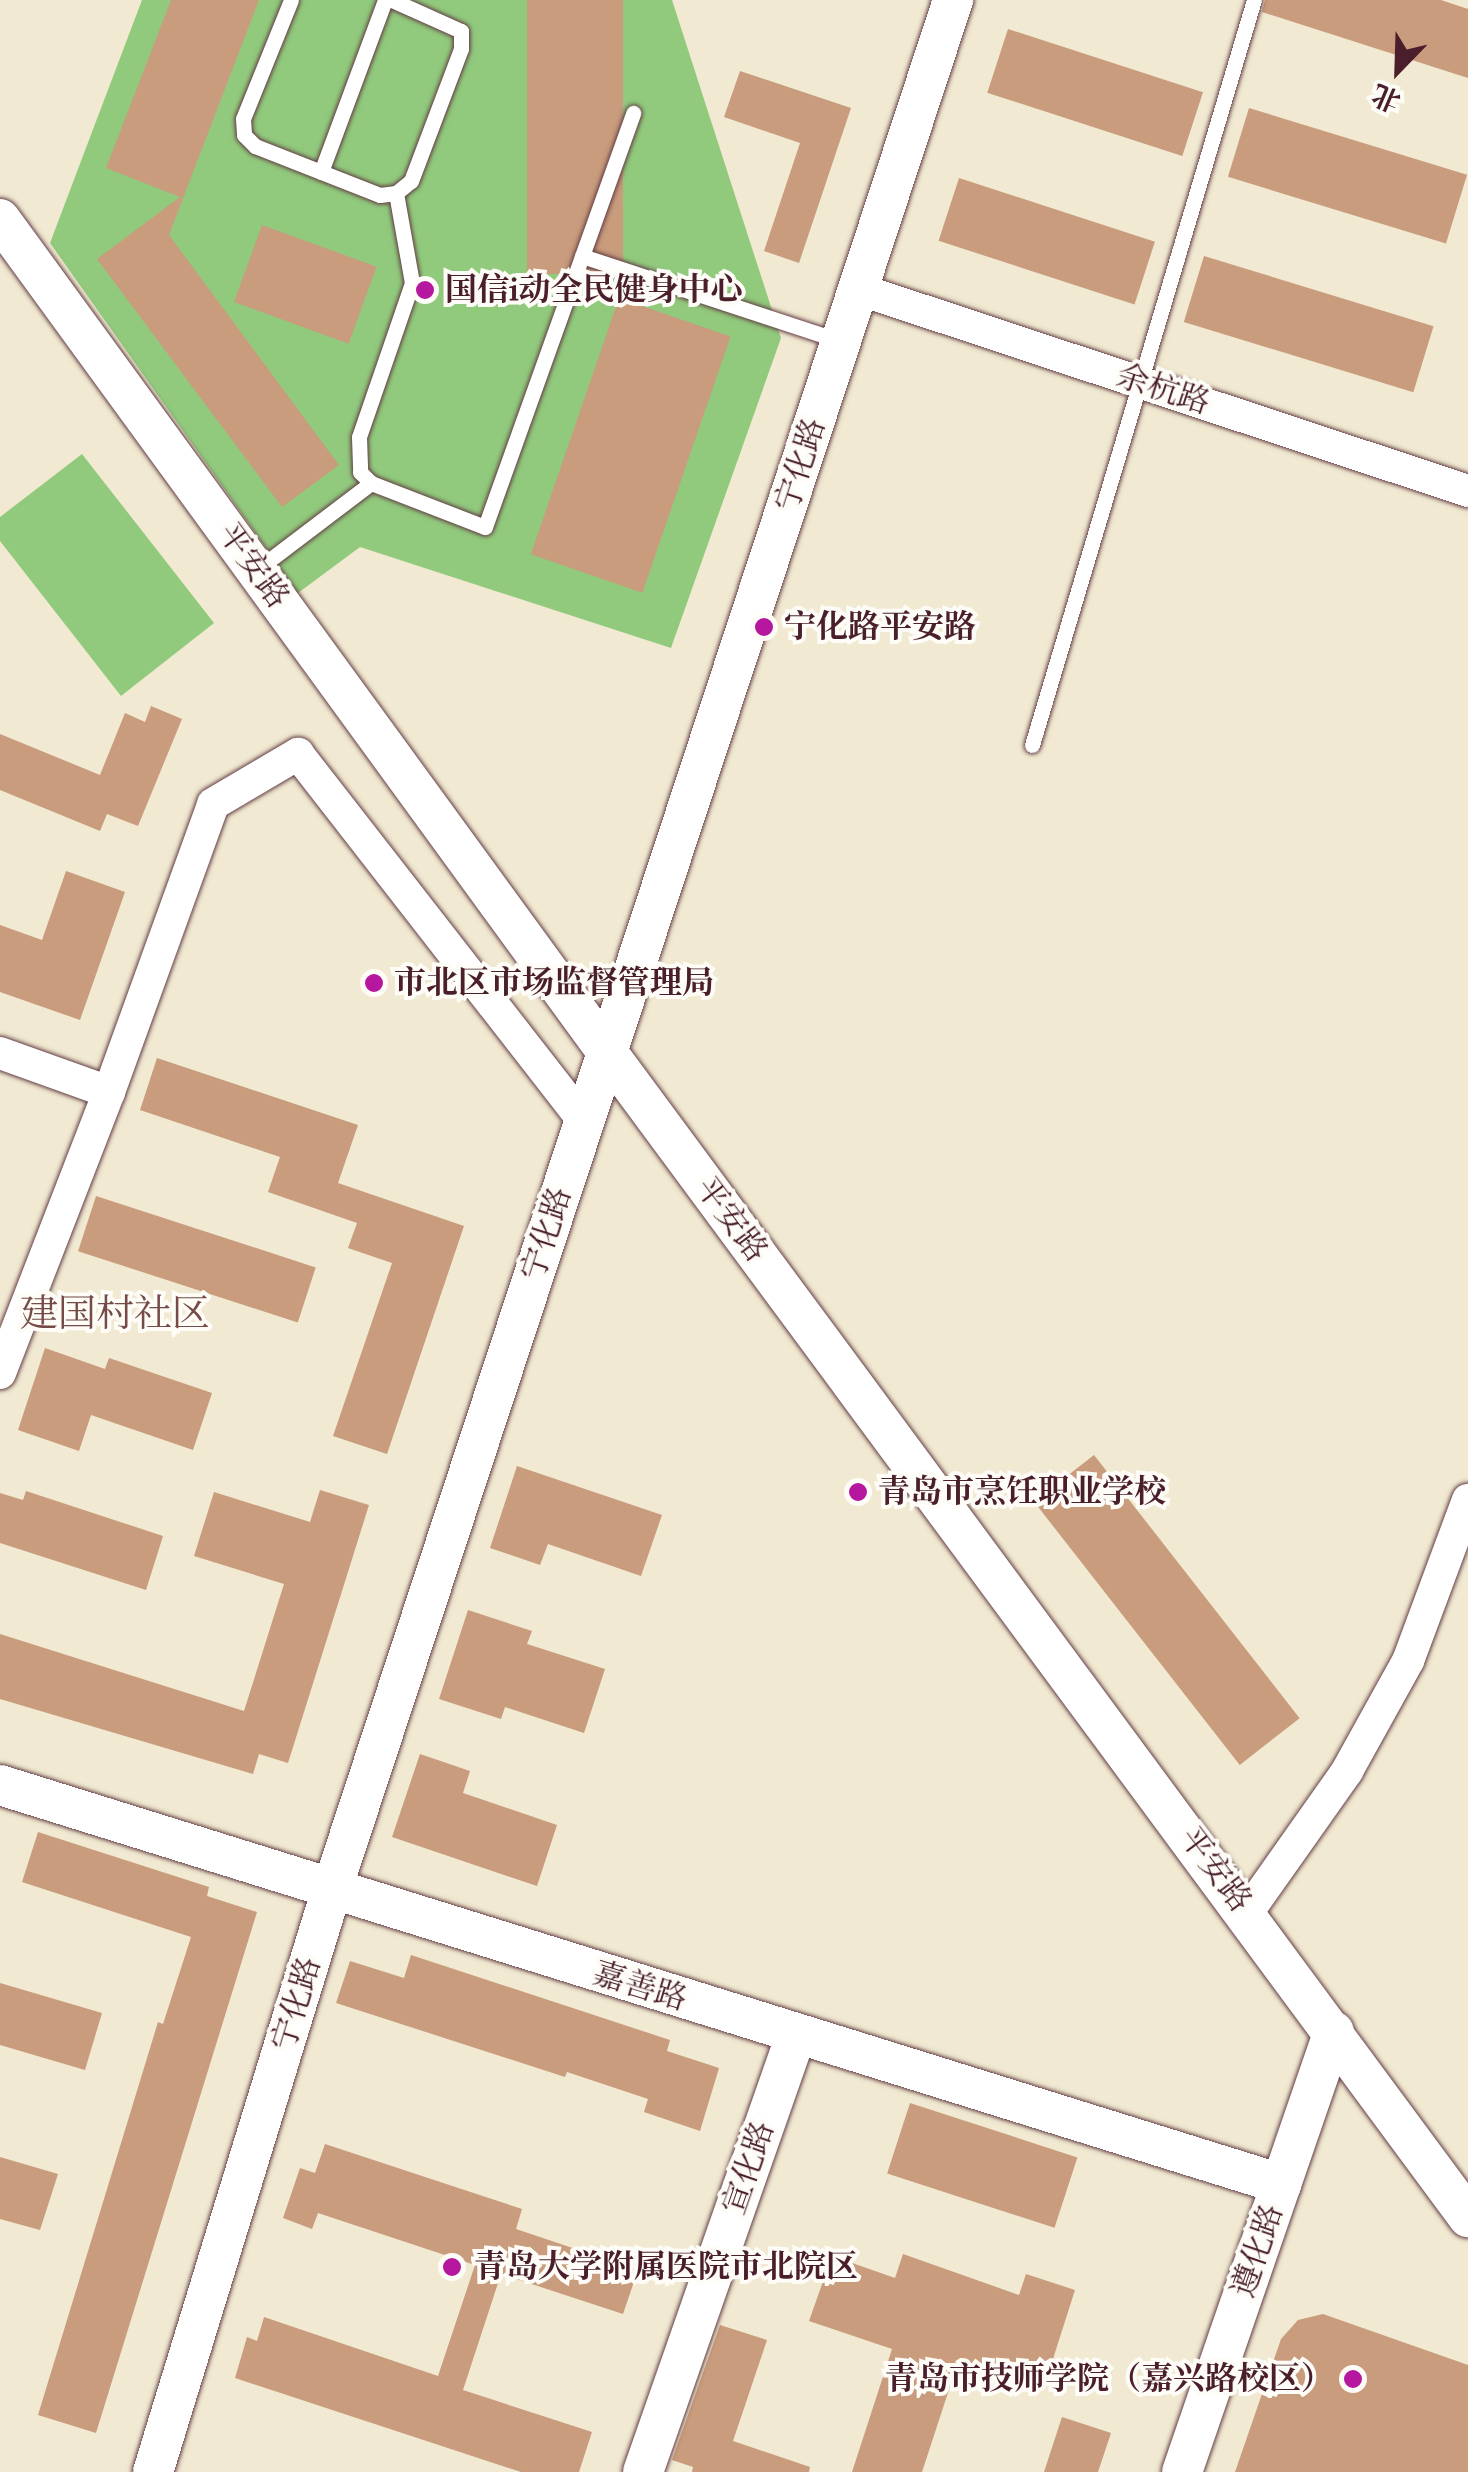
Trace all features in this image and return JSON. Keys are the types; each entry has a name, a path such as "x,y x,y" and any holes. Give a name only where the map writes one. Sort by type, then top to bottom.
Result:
{"street":[{"name":"宁化路","path":"153,2472 332,1892 953,0"},
{"name":"平安路","path":"0,219 607,1052 1468,2217"},
{"name":"余杭路","path":"858,288 1468,491"},
{"path":"0,1373 109,1092 214,804 298,754 584,1120"},
{"path":"0,1053 109,1092"},
{"path":"1247,1914 1347,1771 1408,1661 1468,1500"},
{"name":"嘉善路","path":"0,1785 332,1892 1281,2184"},
{"name":"遵化路","path":"1182,2472 1334,2031"},
{"name":"宣化路","path":"643,2472 796,2035"}],"lane":[{"path":"291,0 243,119 244,135 256,146 320,172 380,195 396,193 411,181 461,49 461,31 388,0 320,172"},
{"path":"1032,745 1254,0"},
{"path":"396,193 412,283 359,437 360,472 371,483 485,527 634,113"},
{"path":"582,256 842,341"},
{"path":"256,570 371,483"}],"green space":[{"name":"国信i动全民健身中心","path":"142,0 672,0 781,338 671,648 360,547 298,593 50,243"},
{"path":"82,454 214,623 121,696 0,541 0,517"}],"building":[{"path":"171,0 259,0 169,235 339,465 282,507 97,259 180,197 106,168"},
{"path":"527,0 623,0 623,274 527,274"},
{"path":"1265,0 1441,0 1468,9 1468,78 1262,12"},
{"path":"1008,29 1203,92 1182,156 987,93"},
{"path":"740,71 851,108 799,263 764,251 800,143 724,117"},
{"path":"1249,108 1467,175 1446,244 1228,177"},
{"path":"959,178 1155,242 1135,304 939,241"},
{"path":"262,225 377,267 349,344 234,302"},
{"path":"1204,256 1434,326 1413,392 1184,322"},
{"path":"619,298 731,336 642,593 531,554"},
{"path":"151,706 182,719 138,826 107,814 100,831 0,790 0,734 100,775 125,713 145,722"},
{"path":"66,871 125,892 80,1020 0,992 0,925 42,940"},
{"path":"157,1058 358,1125 338,1183 464,1226 387,1454 333,1436 392,1263 348,1248 357,1223 268,1192 280,1157 140,1110"},
{"path":"96,1196 316,1267 298,1323 78,1251"},
{"path":"45,1348 105,1369 109,1358 212,1393 193,1450 91,1415 79,1451 18,1430"},
{"path":"1094,1455 1300,1718 1240,1765 1034,1502"},
{"path":"517,1466 662,1515 641,1576 548,1544 540,1565 490,1548"},
{"path":"320,1490 369,1505 288,1763 259,1754 253,1774 0,1699 0,1634 244,1711 284,1584 194,1556 214,1492 310,1522"},
{"path":"26,1491 163,1536 146,1590 0,1543 0,1493 23,1500"},
{"path":"468,1610 532,1631 527,1644 605,1669 584,1733 505,1707 501,1719 439,1699"},
{"path":"420,1754 470,1771 463,1793 557,1825 537,1886 392,1837"},
{"path":"38,1832 209,1887 207,1896 257,1912 96,2433 38,2415 158,2022 163,2024 191,1937 22,1882"},
{"path":"411,1955 670,2040 667,2051 719,2068 700,2131 644,2112 648,2099 567,2072 565,2077 336,2003 350,1961 404,1978"},
{"path":"0,1983 102,2013 85,2070 0,2045"},
{"path":"910,2103 1077,2157 1055,2228 887,2173"},
{"path":"325,2144 522,2209 516,2229 638,2270 623,2314 501,2274 463,2390 592,2432 579,2472 521,2472 235,2378 247,2337 257,2341 264,2317 438,2376 475,2265 318,2213 312,2229 283,2218 300,2168 315,2173"},
{"path":"0,2157 58,2174 40,2230 0,2219"},
{"path":"903,2254 1019,2295 1026,2274 1075,2290 1044,2387 959,2359 922,2472 852,2472 892,2349 809,2321 832,2256 895,2278"},
{"path":"1323,2314 1468,2365 1468,2472 1235,2472 1281,2339 1298,2320"},
{"path":"720,2325 767,2340 733,2441 810,2467 809,2472 692,2472 693,2467 672,2460"},
{"path":"1062,2417 1111,2433 1098,2472 1044,2472"}],"place":[{"name":"国信i动全民健身中心","path":"425,290"},
{"name":"宁化路平安路","path":"764,627"},
{"name":"市北区市场监督管理局","path":"374,983"},
{"name":"青岛市烹饪职业学校","path":"858,1492"},
{"name":"青岛大学附属医院市北院区","path":"452,2267"},
{"name":"青岛市技师学院（嘉兴路校区）","path":"1353,2379"}],"district":[{"name":"建国村社区","path":"115,1314"}]}
